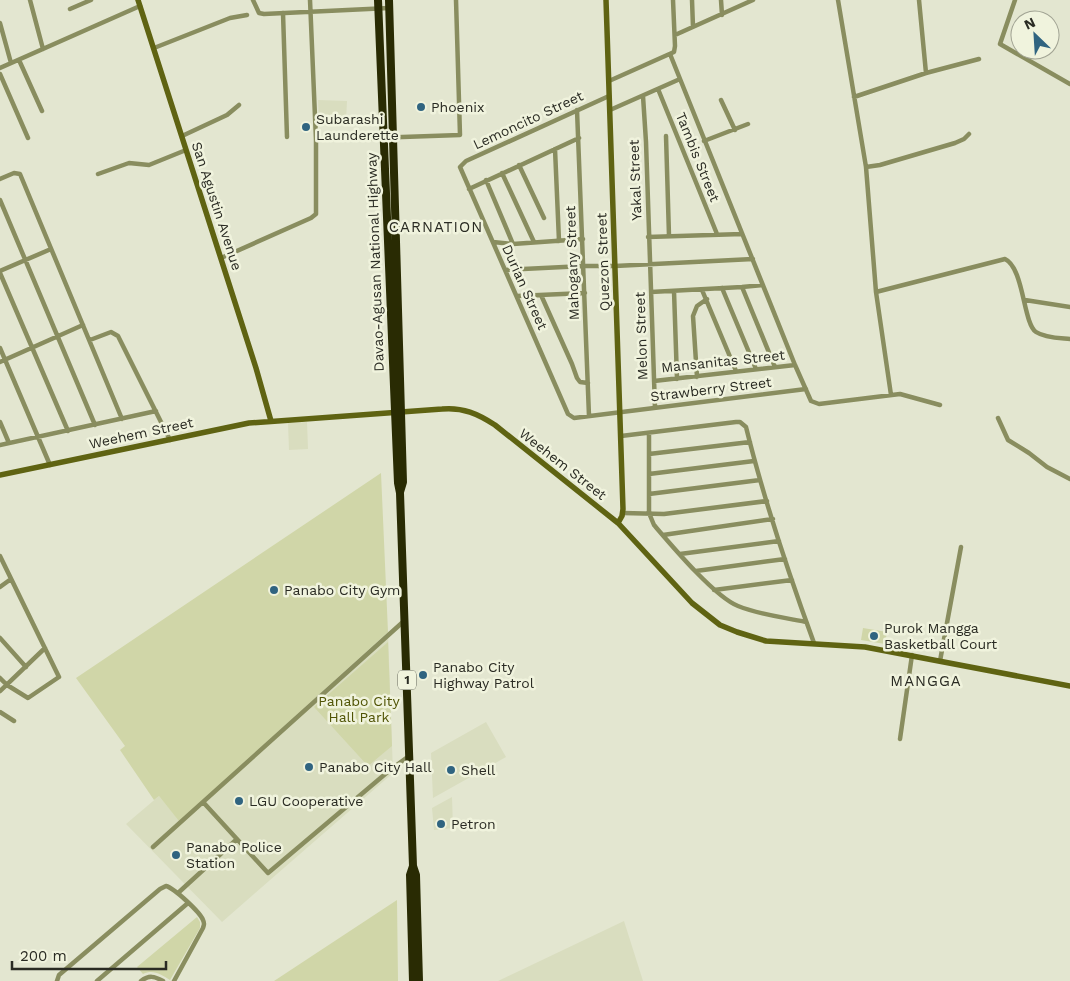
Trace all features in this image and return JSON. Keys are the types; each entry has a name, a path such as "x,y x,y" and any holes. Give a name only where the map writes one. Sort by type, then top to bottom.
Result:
{"highway":[{"name":"Davao-Agusan National Highway","path":"378,4 385,189 398,413"},
{"name":"Davao-Agusan National Highway","path":"389,4 394,189 398,483 400,493 413,866 416,875 419,981"},
{"path":"382,116 392,116"},
{"path":"385,189 394,189"},
{"name":"Davao-Agusan National Highway","path":"413,866 410,876 413,981"}],"street":[{"path":"30,0 43,49"},
{"path":"70,9 91,0"},
{"path":"253,0 259,13 310,12 389,4"},
{"path":"221,258 311,218 316,214 318,208 310,0"},
{"path":"316,140 460,135 456,0"},
{"name":"Quezon Street","path":"606,0 623,513 618,523"},
{"path":"609,82 675,50 673,0"},
{"path":"692,0 693,27"},
{"path":"721,0 722,15"},
{"path":"838,0 866,167 876,292 891,395"},
{"path":"919,0 926,73"},
{"path":"1015,0 1000,44 1070,84"},
{"path":"675,36 750,1"},
{"path":"0,68 139,3"},
{"name":"San Agustin Avenue","path":"139,3 272,421"},
{"path":"283,13 288,137"},
{"path":"154,48 230,18 247,15"},
{"path":"0,23 11,63"},
{"path":"670,54 795,365 813,403 818,404 900,394 913,396 940,405"},
{"path":"854,96 926,73 979,59"},
{"path":"19,60 42,111"},
{"path":"0,74 28,138"},
{"path":"610,110 680,79"},
{"name":"Tambis Street","path":"658,89 717,234"},
{"name":"Lemoncito Street","path":"460,170 466,161 609,96"},
{"name":"Yakal Street","path":"643,96 650,264"},
{"path":"721,100 735,130"},
{"path":"182,136 228,115 239,105"},
{"name":"Mahogany Street","path":"577,110 589,416"},
{"path":"704,141 748,124"},
{"path":"866,167 880,165 954,143 964,139 968,134"},
{"path":"666,136 670,236"},
{"path":"469,189 579,138"},
{"path":"555,149 559,241"},
{"path":"98,174 130,163 149,166 186,150"},
{"path":"519,165 544,218"},
{"name":"Durian Street","path":"460,170 568,414"},
{"path":"0,179 18,173 122,419"},
{"path":"502,173 534,242"},
{"path":"486,180 513,244"},
{"path":"0,200 95,425"},
{"path":"648,237 742,234"},
{"path":"493,242 513,244 583,239"},
{"path":"51,249 0,272 68,431"},
{"path":"505,270 752,259"},
{"path":"876,292 1005,259 1012,264 1033,330 1044,336 1070,339"},
{"name":"Melon Street","path":"650,264 655,408"},
{"path":"651,292 763,285"},
{"path":"742,287 775,367"},
{"path":"722,288 756,369"},
{"path":"674,290 677,379"},
{"path":"702,290 736,372"},
{"path":"517,296 585,294"},
{"path":"541,295 577,378 580,382 588,383"},
{"path":"697,377 693,312 696,306 707,300"},
{"path":"1025,300 1070,307"},
{"path":"2,360 83,324"},
{"path":"90,340 111,332 118,336 170,440"},
{"path":"0,348 2,360 50,465"},
{"name":"Mansanitas Street","path":"654,380 697,377 795,365"},
{"name":"Strawberry Street","path":"568,414 574,418 806,389"},
{"name":"Weehem Street","path":"0,475 249,423 454,408 470,411 481,416 618,523 692,603 720,625 766,641 866,647 1070,686"},
{"path":"0,445 156,412"},
{"path":"998,418 1008,440 1030,453 1046,467 1070,479"},
{"path":"0,422 9,443"},
{"path":"621,436 740,422 746,427 766,501 814,643"},
{"path":"649,433 649,513 654,526 714,590 736,606 772,616 806,622"},
{"path":"649,454 750,442"},
{"path":"649,474 754,461"},
{"path":"649,494 760,480"},
{"path":"623,513 664,514 766,501"},
{"path":"663,535 773,519"},
{"path":"680,554 779,541"},
{"path":"940,661 961,547"},
{"path":"0,556 59,678 28,698 7,685 0,678"},
{"path":"696,571 785,560"},
{"path":"0,587 11,579"},
{"path":"714,590 792,580"},
{"path":"153,847 404,621"},
{"path":"0,638 26,667"},
{"path":"0,691 45,648"},
{"path":"900,739 912,655"},
{"path":"0,712 14,721"},
{"path":"204,802 268,873 409,756"},
{"path":"178,893 237,839"},
{"path":"57,981 59,975 160,888 166,886 170,886 178,893 200,916 204,926 174,981"},
{"path":"97,981 188,904"},
{"path":"141,981 154,976 163,981"}],"shaded area":[{"path":"318,100 347,101 346,121 319,123"},
{"path":"307,422 308,449 289,450 288,423"},
{"path":"388,632 393,773 222,922 126,824 159,796 179,820"},
{"path":"486,722 506,757 433,798 431,753"},
{"path":"452,797 453,828 434,830 432,808"},
{"path":"624,921 643,981 498,981"}],"green space":[{"path":"381,473 388,632 179,821 159,796 154,800 120,750 125,746 76,678"},
{"name":"Purok Mangga Basketball Court","path":"863,628 887,632 885,644 861,640"},
{"name":"Panabo City Hall Park","path":"388,642 392,746 368,766 314,707"},
{"path":"397,900 398,981 274,981"},
{"path":"197,917 200,922 200,928 170,980 154,972 143,974 137,967"}],"place":[{"name":"Phoenix","path":"421,107"},
{"name":"Subarashi Launderette","path":"306,127"},
{"name":"Panabo City Gym","path":"274,590"},
{"name":"Purok Mangga Basketball Court","path":"874,636"},
{"name":"Panabo City Highway Patrol","path":"423,675"},
{"name":"Panabo City Hall","path":"309,767"},
{"name":"Shell","path":"451,770"},
{"name":"LGU Cooperative","path":"239,801"},
{"name":"Petron","path":"441,824"},
{"name":"Panabo Police Station","path":"176,855"}],"district":[{"name":"CARNATION","path":"436,227"},
{"name":"MANGGA","path":"926,681"}]}
